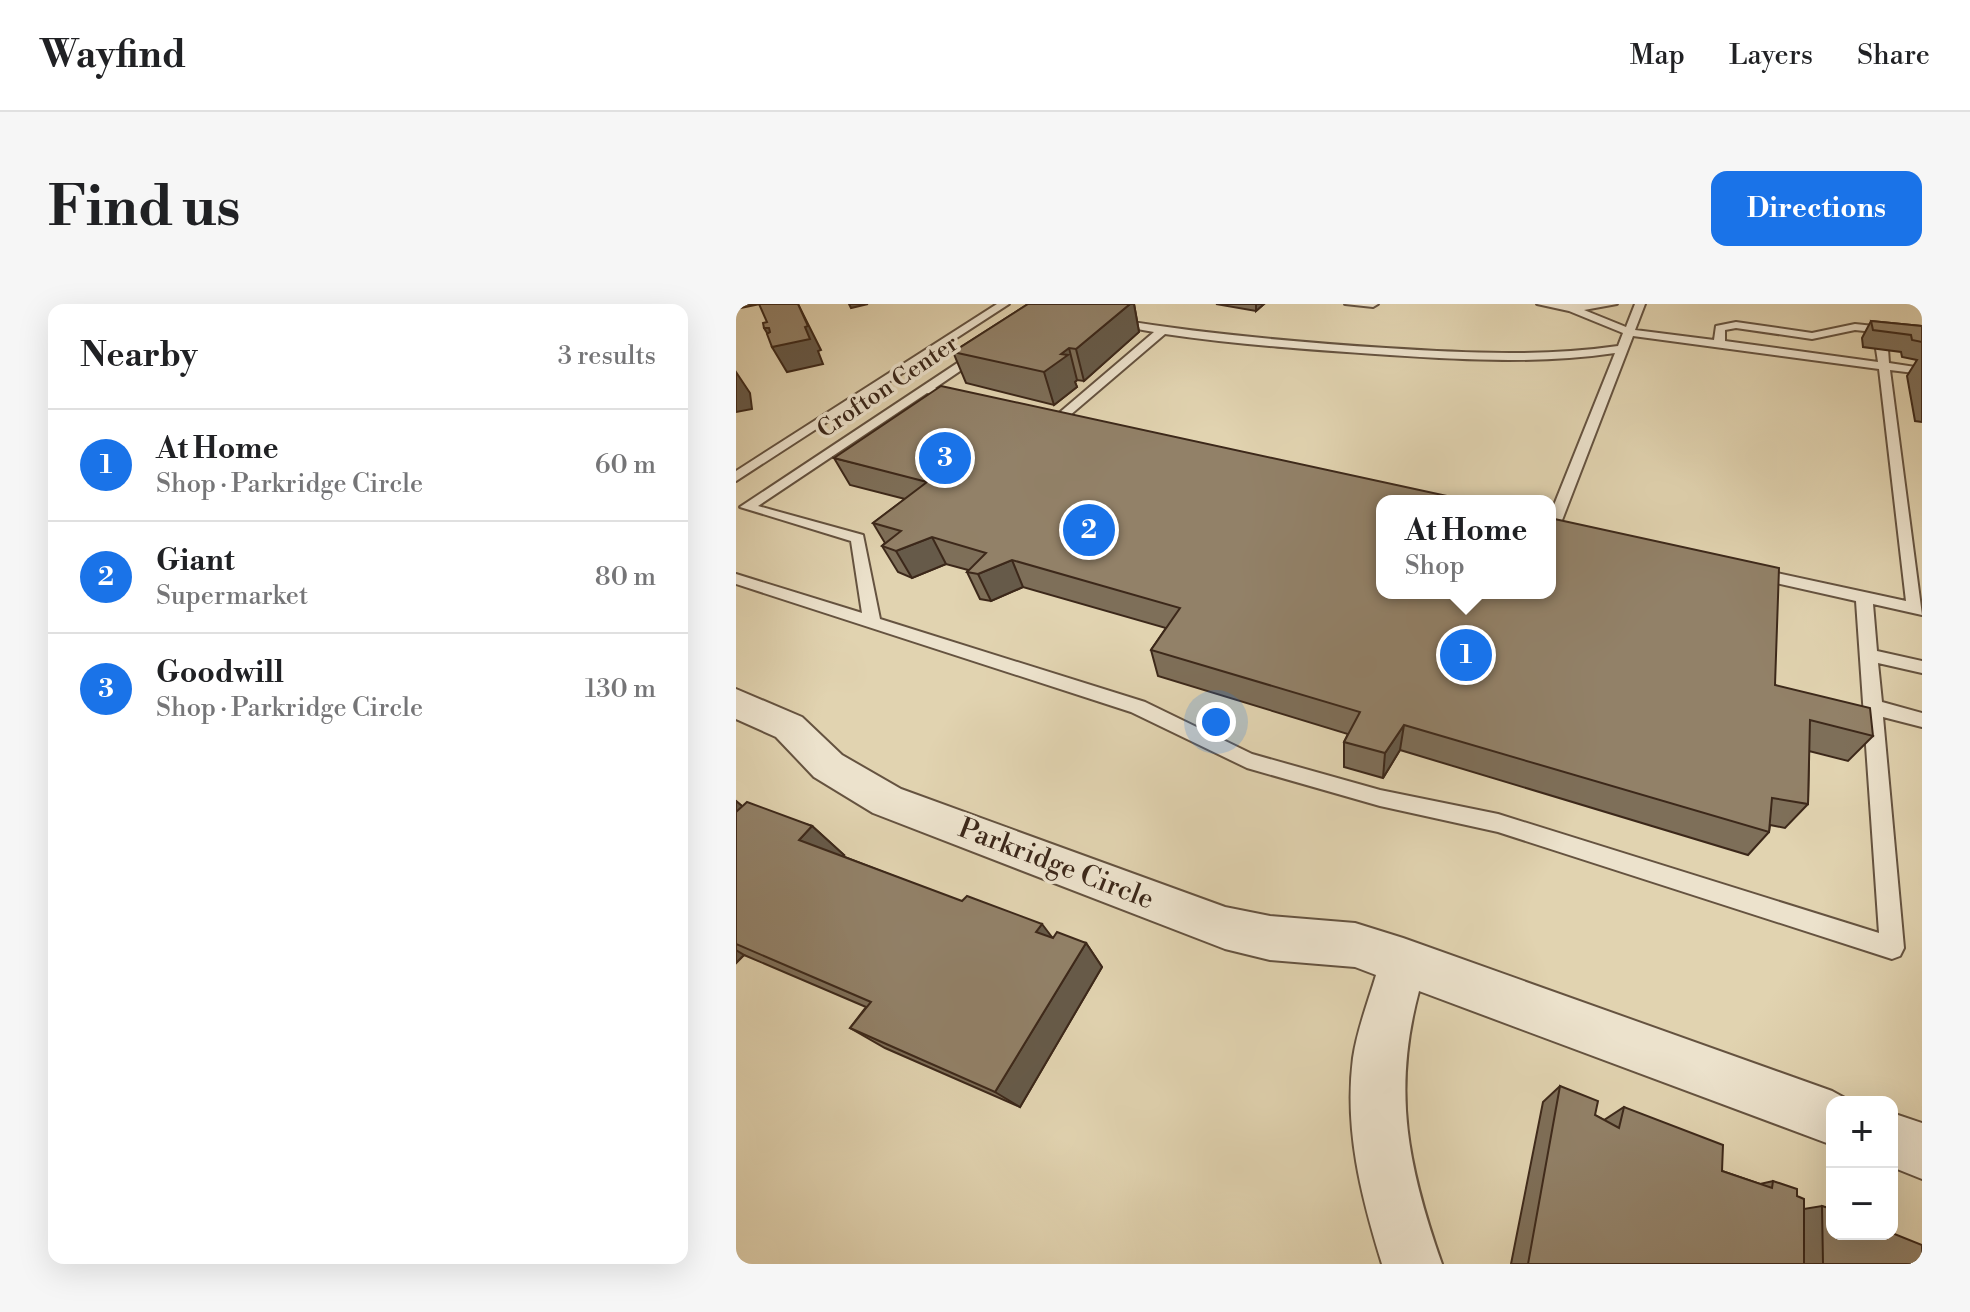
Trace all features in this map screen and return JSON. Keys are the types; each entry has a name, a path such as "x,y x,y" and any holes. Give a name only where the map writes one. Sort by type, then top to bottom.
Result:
{"street":[{"name":"Parkridge Circle","path":"736,703 789,727 828,766 887,801 1225,928 1270,938 1355,945 1826,1116"},
{"path":"1403,961 1379,1056 1378,1123 1384,1179 1412,1264"},
{"path":"1898,1142 1922,1151"}],"lane":[{"path":"736,477 1004,304"},
{"path":"1350,304 1373,304"},
{"path":"1542,304 1571,308 1612,304"},
{"path":"1556,529 1640,304"},
{"path":"1571,308 1629,332 1922,371"},
{"path":"1104,320 1225,340 1483,358 1561,358 1622,349"},
{"path":"1719,343 1720,328 1736,325 1812,336 1837,330 1881,340 1922,334"},
{"path":"1058,419 1162,331"},
{"path":"1733,568 1918,609 1881,340"},
{"name":"Crofton Center","path":"872,622 858,538 747,507 997,341"},
{"path":"925,389 970,399"},
{"path":"1044,416 1082,424"},
{"path":"736,579 1138,707 1247,760 1380,798 1498,823 1892,948 1864,597"},
{"path":"1869,655 1922,667"},
{"path":"1873,707 1922,720"}],"building":[{"path":"759,304 798,304 810,339 772,347 767,334 769,328 764,328 763,323 767,322"},
{"path":"1028,304 1130,304 1076,349 1069,348 1061,354 1068,355 1044,372 953,352"},
{"path":"1871,321 1922,326 1922,342 1912,340 1911,335 1873,330"},
{"path":"941,386 1442,495 1376,495 1376,599 1556,599 1556,519 1779,568 1775,685 1870,708 1873,736 1810,720 1808,804 1772,798 1769,832 1404,725 1385,753 1344,742 1360,712 1151,650 1180,608 1012,560 978,574 967,572 986,553 932,537 896,551 882,546 901,531 873,523 927,482 834,458"},
{"path":"747,802 812,826 799,840 962,901 967,896 1042,924 1036,932 1053,938 1057,932 1086,943 995,1092 850,1028 871,1002 736,944 736,812"},
{"path":"1560,1086 1598,1101 1595,1115 1619,1128 1624,1107 1723,1145 1722,1171 1772,1188 1773,1181 1797,1189 1797,1196 1804,1199 1804,1264 1528,1264"},
{"path":"1822,1206 1826,1207 1826,1240 1898,1240 1898,1235 1922,1245 1922,1264 1823,1264"}],"place":[{"name":"Goodwill","path":"945,458"},
{"name":"Giant","path":"1089,530"},
{"name":"At Home","path":"1466,655"}]}
